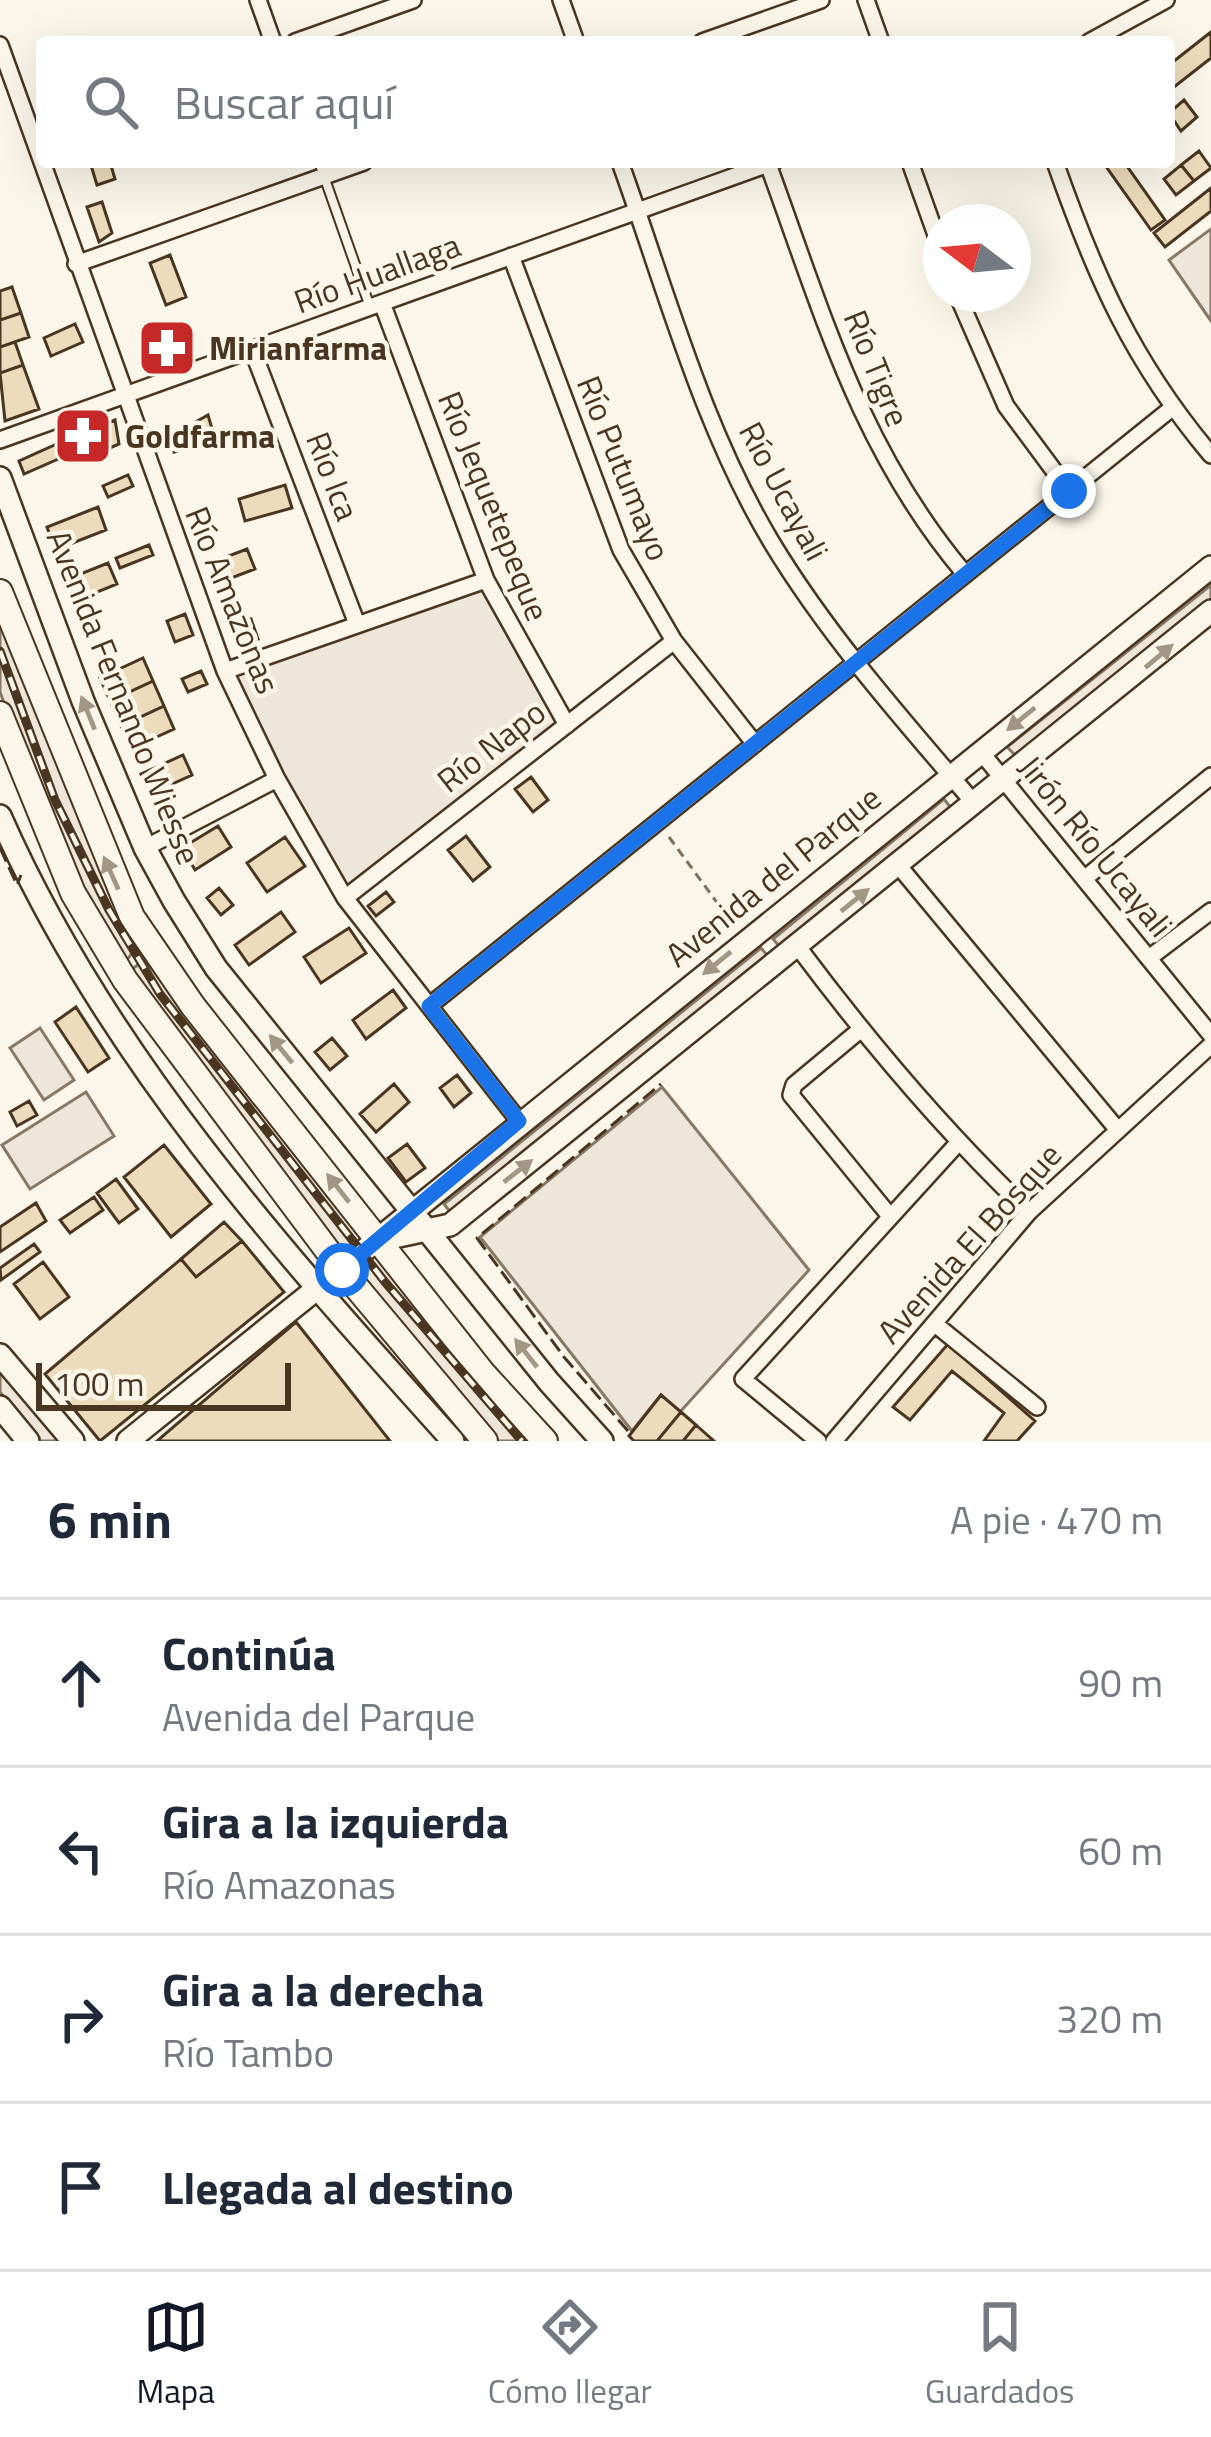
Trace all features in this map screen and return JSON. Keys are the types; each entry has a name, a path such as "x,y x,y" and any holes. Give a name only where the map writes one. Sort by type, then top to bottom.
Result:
{"main road":[{"name":"Avenida Fernando Wiesse","path":"0,478 145,848 216,968 602,1441"},
{"name":"Avenida del Parque","path":"128,1441 380,1240 430,1192 1211,567"},
{"path":"0,592 131,917 194,1006 482,1372 545,1441"},
{"name":"Avenida del Parque","path":"380,1240 454,1222 1211,611"},
{"path":"0,714 38,815 98,939 342,1270 485,1441"},
{"path":"0,816 56,932 127,1049 320,1288 453,1441"},
{"path":"0,1355 73,1441"},
{"path":"0,1407 28,1441"}],"street":[{"path":"258,0 271,36"},
{"path":"312,36 412,0"},
{"path":"561,0 574,36"},
{"path":"719,36 820,0"},
{"path":"866,0 879,36"},
{"path":"1100,36 1166,0"},
{"name":"Río Amazonas","path":"0,45 36,132"},
{"name":"Río Amazonas","path":"47,168 122,396 226,671 278,779 345,898 519,1121"},
{"name":"Río Ucayali","path":"622,168 744,492 801,587 856,662 974,802"},
{"name":"Río Huallaga","path":"0,440 757,168"},
{"name":"Río Tigre","path":"773,168 872,440 910,505 965,574"},
{"path":"912,168 925,204"},
{"path":"1057,168 1105,297 1172,408 1211,454"},
{"path":"76,264 322,169"},
{"name":"Río Putumayo","path":"512,256 621,550 674,641 755,744"},
{"name":"Río Jequetepeque","path":"376,305 486,580 567,725"},
{"path":"965,312 1006,406 1069,491"},
{"name":"Río Ica","path":"253,349 357,625"},
{"path":"429,1006 1172,408"},
{"path":"226,671 486,580"},
{"name":"Río Napo","path":"345,898 674,641"},
{"name":"Jirón Río Ucayali","path":"980,752 1211,1035"},
{"path":"1084,878 1211,776"},
{"path":"145,848 278,779"},
{"path":"898,865 1117,1129"},
{"path":"1149,958 1211,911"},
{"path":"798,947 860,1030 958,1143 1029,1212"},
{"path":"860,1030 794,1085 790,1095 889,1215"},
{"name":"Avenida El Bosque","path":"834,1441 1029,1212 1211,1045"},
{"path":"818,1441 743,1379 958,1143"},
{"path":"935,1324 1037,1407"}],"lane":[{"name":"Río Jequetepeque","path":"322,169 376,305"},
{"path":"430,1192 454,1222"}],"path":[{"path":"669,837 732,923"}],"shaded area":[{"path":"1211,229 1211,321 1169,260"},
{"path":"486,580 567,725 345,898 225,671"},
{"path":"1211,585 1211,599 1017,757 1007,747"},
{"path":"0,609 139,943 127,960 118,957 45,814 0,692"},
{"path":"944,799 951,808 779,946 773,939"},
{"path":"761,948 767,955 451,1213 444,1204"},
{"path":"145,960 365,1238 341,1254 167,1026 132,969"},
{"path":"40,1028 74,1080 44,1100 10,1048"},
{"path":"662,1087 809,1270 680,1412 661,1395 632,1431 480,1237"},
{"path":"86,1092 114,1136 30,1189 2,1145"},
{"path":"374,1252 535,1441 494,1441 357,1275 356,1267"},
{"path":"0,1363 67,1441 39,1441 0,1392"}],"building":[{"path":"1211,32 1211,58 1175,86 1175,60"},
{"path":"1184,100 1197,117 1181,131 1175,122 1175,108"},
{"path":"1199,151 1211,168 1194,181 1181,165"},
{"path":"1181,165 1194,181 1176,195 1164,179"},
{"path":"92,168 112,168 115,179 97,185"},
{"path":"1107,168 1128,168 1165,220 1151,230"},
{"path":"1211,188 1211,211 1165,247 1154,233"},
{"path":"102,202 112,233 99,242 87,207"},
{"path":"170,255 186,297 166,305 150,263"},
{"path":"12,287 21,313 0,320 0,291"},
{"path":"21,313 29,337 0,347 0,320"},
{"path":"75,324 83,342 51,356 44,338"},
{"path":"15,342 23,365 0,373 0,347"},
{"path":"23,365 39,409 5,421 0,373"},
{"path":"208,415 215,439 174,452 169,437"},
{"path":"115,420 119,444 77,462 68,440"},
{"path":"59,443 65,456 24,474 19,461"},
{"path":"128,475 133,486 108,497 103,486"},
{"path":"285,485 292,508 245,521 239,499"},
{"path":"98,507 106,530 55,550 47,527"},
{"path":"149,545 153,555 120,568 116,558"},
{"path":"247,549 255,569 218,583 210,563"},
{"path":"108,563 117,584 73,602 65,580"},
{"path":"185,614 193,635 175,642 167,621"},
{"path":"251,619 258,639 245,643 239,623"},
{"path":"143,658 153,681 110,701 100,678"},
{"path":"201,671 207,684 188,692 182,679"},
{"path":"153,681 164,706 121,726 110,701"},
{"path":"164,706 174,729 132,748 121,726"},
{"path":"183,755 192,775 150,794 141,774"},
{"path":"531,777 548,800 533,812 515,789"},
{"path":"218,826 231,847 195,870 182,848"},
{"path":"466,836 490,867 473,881 448,850"},
{"path":"285,837 305,866 267,892 247,863"},
{"path":"219,888 233,905 221,915 207,898"},
{"path":"386,892 394,902 376,916 368,906"},
{"path":"281,912 295,932 249,965 235,945"},
{"path":"349,928 366,953 321,983 304,957"},
{"path":"393,990 406,1008 366,1039 353,1020"},
{"path":"76,1007 109,1058 88,1072 55,1022"},
{"path":"332,1038 347,1056 330,1070 315,1052"},
{"path":"457,1075 471,1093 454,1107 440,1088"},
{"path":"394,1084 409,1102 376,1132 360,1114"},
{"path":"29,1101 37,1115 17,1126 10,1112"},
{"path":"407,1144 425,1168 406,1182 388,1158"},
{"path":"164,1145 211,1204 171,1237 124,1177"},
{"path":"116,1179 138,1209 119,1223 97,1193"},
{"path":"94,1197 103,1210 70,1233 60,1220"},
{"path":"36,1203 46,1221 0,1252 0,1227"},
{"path":"224,1222 242,1241 196,1277 181,1259"},
{"path":"242,1241 284,1292 100,1441 45,1374 181,1259 196,1277"},
{"path":"34,1244 40,1252 1,1280 0,1268"},
{"path":"43,1262 69,1297 40,1319 14,1284"},
{"path":"296,1322 390,1441 157,1441"},
{"path":"948,1344 1035,1421 1017,1441 984,1441 1004,1413 952,1371 910,1420 893,1407"},
{"path":"661,1395 681,1412 657,1441 634,1441 629,1436"},
{"path":"681,1412 696,1425 683,1441 657,1441"},
{"path":"696,1425 714,1441 683,1441"}],"railway":[{"path":"0,651 55,800 109,910 160,994 385,1282 522,1441"}],"fence":[{"path":"0,848 17,885 21,875"},
{"path":"628,1431 564,1357 477,1238 661,1084"}],"place":[{"name":"Mirianfarma","path":"167,348"},
{"name":"Goldfarma","path":"83,436"}],"route":[{"path":"342,1270 519,1121 429,1006 1069,491"}]}
